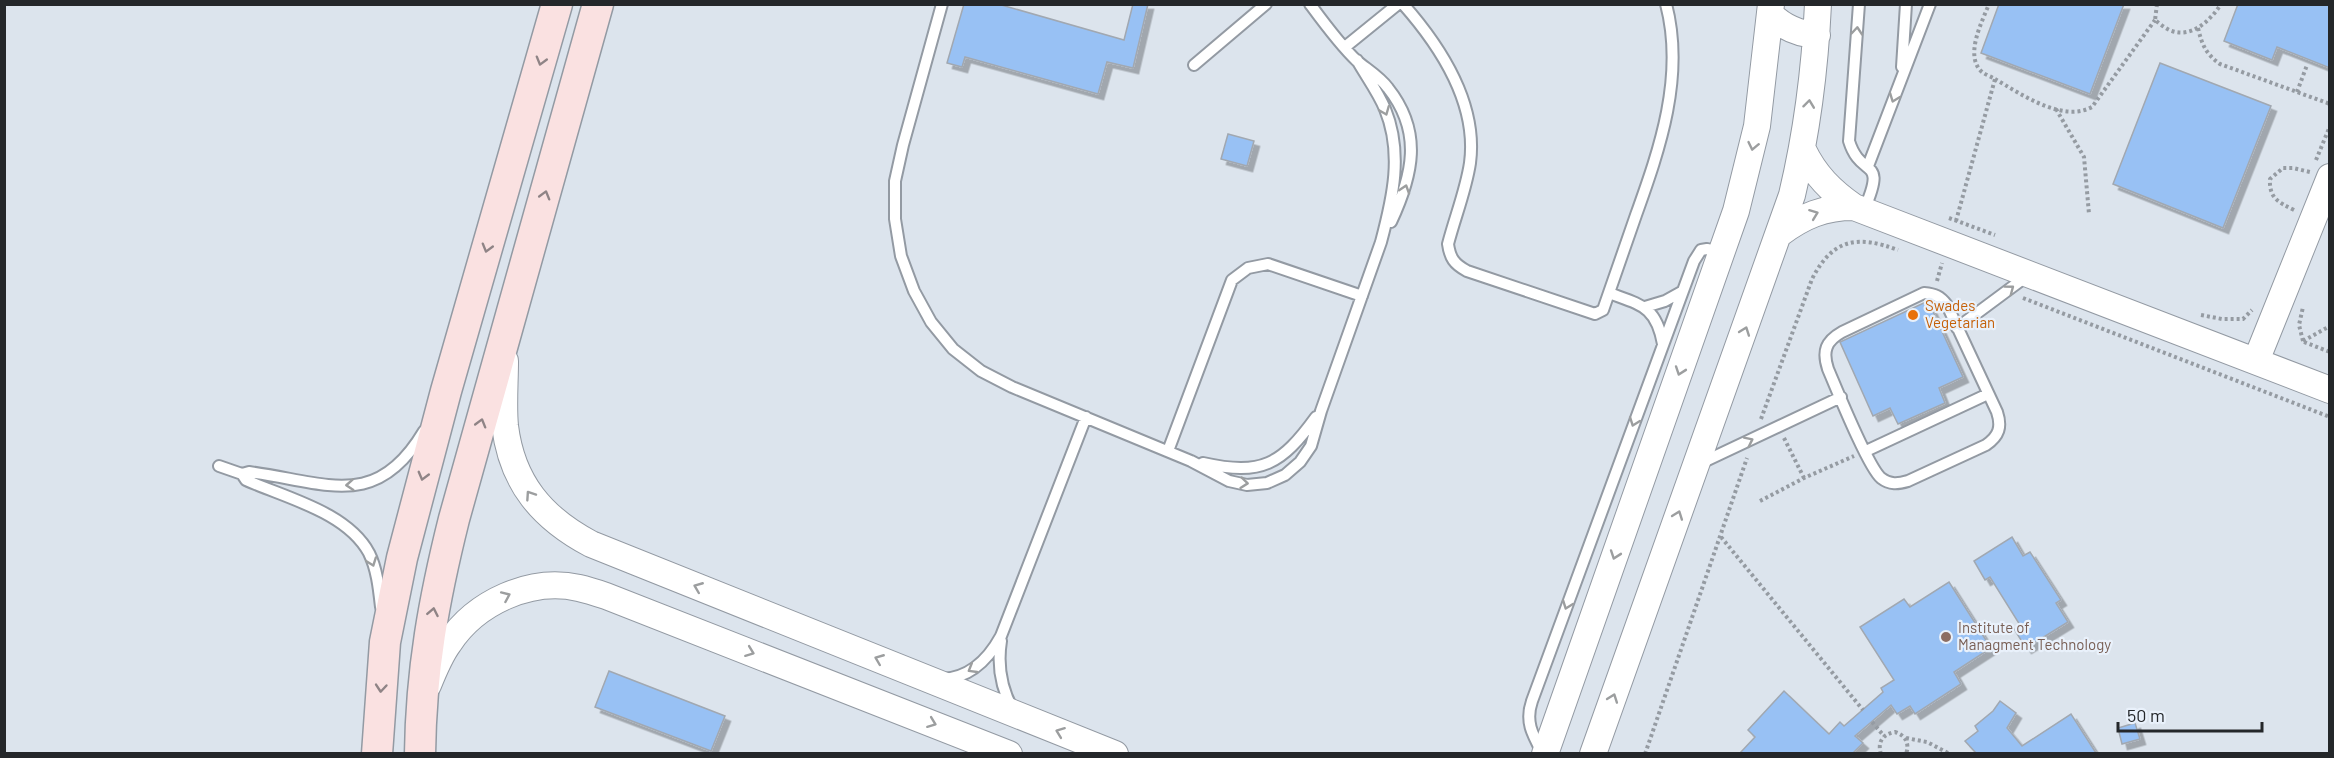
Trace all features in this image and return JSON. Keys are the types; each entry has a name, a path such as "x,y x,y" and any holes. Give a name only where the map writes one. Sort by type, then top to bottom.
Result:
{"main road":[{"path":"377,753 385,642 402,558 446,391 557,4"},
{"path":"420,753 420,704 427,645 439,582 598,4"}],"street":[{"path":"1593,753 1792,195 1803,150 1817,35 1818,4"},
{"path":"1771,10 1787,28 1817,35"},
{"path":"1543,753 1721,252 1748,169 1757,126 1771,10"},
{"path":"1803,150 1822,182 1859,209 2330,390"},
{"path":"2256,361 2316,177"},
{"path":"1779,234 1795,222 1832,207 1859,209"},
{"path":"505,338 505,425 510,452 519,477 533,500 569,533 591,544 1115,753"},
{"path":"420,704 449,642 468,620 492,602 519,591 548,586 577,587 606,596 1009,753"}],"lane":[{"path":"942,4 895,182 895,219 901,256 914,291 931,322 953,349 981,371 1191,460 1229,481 1247,485 1267,483 1285,475 1300,462 1311,446 1321,411 1381,242 1407,184 1411,164 1411,143 1407,123 1399,104 1388,87 1357,60 1310,4"},
{"path":"1194,65 1266,4"},
{"path":"1345,47 1398,4"},
{"path":"1403,4 1424,28 1444,57 1466,112 1470,137 1470,162 1448,244 1450,256 1457,266 1594,315 1603,310 1651,173 1668,107 1672,47 1666,4"},
{"path":"1859,4 1849,141 1851,150 1868,166 1874,177 1874,184 1859,209"},
{"path":"1901,79 1906,4"},
{"path":"1868,166 1930,4"},
{"path":"1357,60 1385,108 1393,135 1396,163 1395,183 1381,242"},
{"path":"1543,753 1530,729 1529,710 1696,255 1701,250 1707,249 1721,252"},
{"path":"1168,451 1232,280 1248,268 1268,264 1362,296"},
{"path":"1957,328 2028,275"},
{"path":"1646,307 1665,301 1683,291"},
{"path":"1609,293 1646,307 1658,324 1663,344"},
{"path":"1924,293 1941,298 1947,305 1957,328 2000,422 1999,431 1994,440 1986,445 1899,484 1889,483 1880,478 1866,451 1824,358 1826,347 1832,338 1924,293"},
{"path":"219,466 242,474 253,472 328,485 351,486 375,481 395,469 412,451 446,391"},
{"path":"1866,451 1988,394"},
{"path":"1696,466 1841,397"},
{"path":"1191,460 1235,470 1270,463 1286,454 1299,441 1321,411"},
{"path":"930,680 948,679 965,674 992,652 1001,636 1086,417"},
{"path":"242,474 246,480 339,520 356,534 369,553 376,574 385,642"},
{"path":"1001,636 999,652 1001,677 1008,700 1016,715"}],"path":[{"path":"1989,4 1976,38 1975,57 1981,72 2037,102 2056,109 2081,113 2092,107 2155,20 2157,4"},
{"path":"2155,20 2171,31 2187,33 2198,28 2215,14 2221,4"},
{"path":"2198,28 2203,47 2210,57 2220,64 2330,104"},
{"path":"2297,92 2307,65"},
{"path":"1933,294 1995,79"},
{"path":"2056,109 2084,157 2089,214"},
{"path":"2296,210 2276,200 2270,190 2270,179 2283,168 2293,168 2316,177 2330,126"},
{"path":"2292,222 2300,201"},
{"path":"1946,216 1952,270"},
{"path":"1931,262 1949,243 1999,237"},
{"path":"1645,753 1754,438 1812,279 1825,259 1842,246 1859,240 1877,242 1899,250"},
{"path":"2007,291 2330,417"},
{"path":"2192,311 2222,319 2243,319 2256,306"},
{"path":"2330,326 2303,341 2330,352"},
{"path":"1779,426 1804,478"},
{"path":"1760,501 1804,478 1866,451"},
{"path":"1720,537 1863,710"},
{"path":"1872,722 1884,736"},
{"path":"1880,753 1879,747 1884,736 1895,732 1905,738 1927,742 1950,753"},
{"path":"1905,738 1908,743 1906,753"}],"building":[{"path":"964,4 998,4 1124,40 1133,4 1148,4 1133,68 1107,62 1098,94 965,57 962,67 947,63"},
{"path":"1999,4 2124,4 2090,94 1981,53"},
{"path":"2238,4 2330,4 2330,68 2277,47 2272,60 2224,41"},
{"path":"2160,63 2271,106 2223,228 2113,184"},
{"path":"1228,134 1254,141 1247,166 1221,159"},
{"path":"1928,301 1963,377 1939,388 1945,403 1898,424 1890,408 1873,416 1840,342"},
{"path":"2012,537 2023,556 2030,552 2061,600 2056,603 2068,622 2026,648 2014,629 2020,625 1990,577 1985,580 1974,561"},
{"path":"1949,582 1991,648 1954,672 1961,684 1915,714 1910,706 1897,714 1891,705 1855,736 1863,743 1853,753 1740,753 1755,737 1748,730 1784,691 1829,734 1840,722 1844,726 1883,692 1881,688 1894,680 1860,627 1904,599 1910,607"},
{"path":"609,671 725,716 711,751 595,707"},
{"path":"2000,701 2016,713 2007,728 2022,746 2071,714 2096,753 1976,753 1965,741 1978,731 1975,726 1993,711"},
{"path":"2135,723 2140,739 2122,744 2118,728"}],"place":[{"name":"Swades Vegetarian","path":"1913,315"},
{"name":"Institute of Managment Technology","path":"1946,637"}]}
